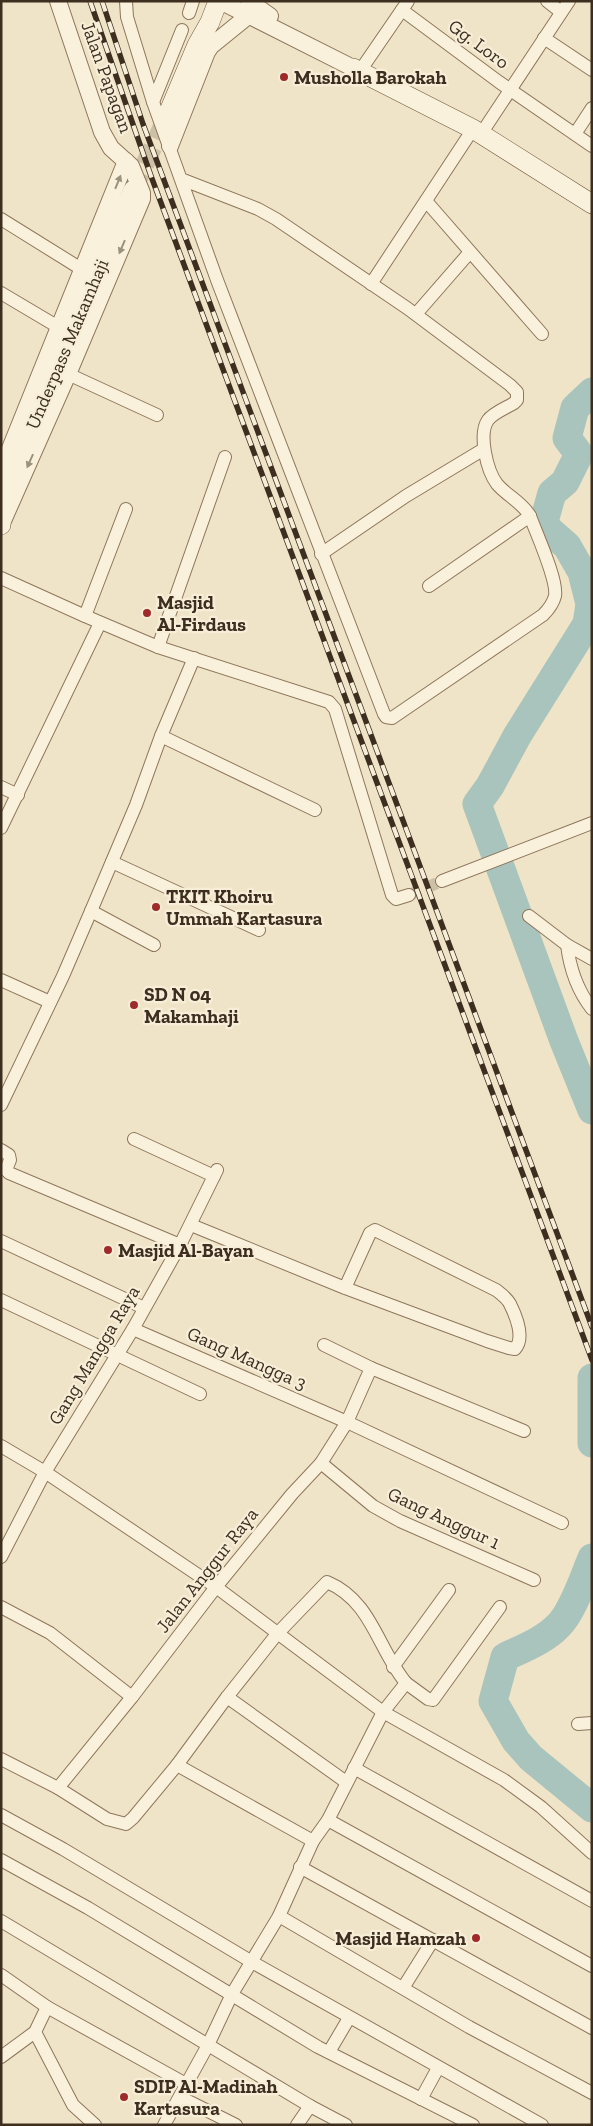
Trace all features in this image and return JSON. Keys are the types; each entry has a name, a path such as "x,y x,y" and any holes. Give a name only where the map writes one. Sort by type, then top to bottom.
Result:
{"main road":[{"path":"197,45 203,12 208,1"},
{"path":"165,121 197,45 219,1"},
{"path":"357,69 477,131 592,204"},
{"name":"Underpass Makamhaji","path":"1,498 133,190"}],"street":[{"name":"Jalan Papagan","path":"2,519 68,374 142,199 142,193 131,166 111,148 102,132 58,1"},
{"path":"126,1 126,17 153,102 217,280 384,714 386,717 392,718 543,616 553,604 556,593 553,577 530,516 525,508 497,484 484,449 484,427 491,417 514,404 517,400 517,392 416,314 266,214 181,179"},
{"path":"219,1 248,8 357,69 405,6"},
{"path":"547,1 562,12"},
{"path":"371,284 426,202 510,89 569,1"},
{"name":"Gg. Loro","path":"405,6 510,89 592,146"},
{"path":"170,146 207,52 248,8"},
{"path":"153,102 182,30"},
{"path":"544,38 592,70"},
{"path":"575,134 592,108"},
{"path":"1,471 126,161"},
{"path":"426,202 542,334"},
{"path":"1,219 83,270"},
{"path":"416,314 470,252"},
{"path":"1,293 60,328"},
{"path":"68,374 157,416"},
{"path":"322,554 406,496 484,449"},
{"path":"158,646 225,458"},
{"path":"85,616 126,509"},
{"path":"429,586 530,516"},
{"path":"1,578 100,623 158,646 332,705 392,895 396,899 409,895"},
{"path":"1,828 100,623"},
{"path":"1,1105 91,911 136,805 161,736 194,658"},
{"path":"161,736 315,810"},
{"path":"1,787 18,795"},
{"path":"442,881 592,823"},
{"path":"112,862 259,930"},
{"path":"91,911 154,945"},
{"path":"530,916 567,945 592,960"},
{"path":"567,945 569,962 575,980 582,996 592,1009"},
{"path":"1,980 50,1002"},
{"name":"Gang Mangga Raya","path":"1,1557 45,1472 133,1329 180,1246 215,1173 134,1139"},
{"path":"1,1150 10,1158 6,1170 9,1173 180,1246"},
{"path":"191,1225 345,1288 509,1348 515,1348 520,1344 521,1336 510,1303 496,1290 376,1230 370,1233 345,1288"},
{"path":"1,1241 144,1308"},
{"path":"1,1300 200,1394"},
{"name":"Gang Mangga 3","path":"133,1329 347,1422 562,1523"},
{"path":"324,1345 371,1368 524,1432"},
{"name":"Jalan Anggur Raya","path":"58,1788 132,1697 216,1587 292,1494 321,1463 347,1422 371,1368"},
{"path":"1,1446 45,1472 216,1587 383,1712 504,1780 541,1808 592,1853"},
{"name":"Gang Anggur 1","path":"321,1463 374,1506 400,1520 534,1580"},
{"path":"1,1759 58,1788 107,1819 126,1824 177,1765 227,1697 277,1634 327,1582 342,1588 355,1599 377,1634 393,1667 406,1683 432,1700 500,1607"},
{"path":"393,1667 449,1590"},
{"path":"1,1608 50,1633 132,1697"},
{"path":"164,2125 208,2045 232,1994 279,1916 313,1841 328,1820 383,1712 406,1683"},
{"path":"227,1697 346,1782"},
{"path":"578,1724 592,1723"},
{"path":"177,1765 313,1841"},
{"path":"354,1768 592,1901"},
{"path":"1,1815 64,1849 349,2018 542,2125"},
{"path":"328,1820 592,1966"},
{"path":"1,1860 88,1908 329,2052 473,2125"},
{"path":"300,1867 592,2028"},
{"path":"279,1916 469,2027 592,2093"},
{"path":"1,1920 310,2106 346,2125"},
{"path":"403,1988 433,1940"},
{"path":"1,1976 46,2007 186,2084"},
{"path":"1,2057 35,2032 46,2007"},
{"path":"329,2052 349,2018"},
{"path":"35,2032 73,2105 96,2125"},
{"path":"421,2099 438,2068"},
{"path":"180,2098 236,2125"},
{"path":"298,2125 310,2106"}],"waterway":[{"path":"592,392 575,408 567,438 579,454 565,482 552,493 543,525 567,546 582,572 590,604 587,624 517,736 490,786 477,804 564,1041 592,1110"},
{"path":"592,1378 592,1443"},
{"path":"592,1558 573,1603 559,1625 541,1639 505,1657 493,1701 516,1741 531,1758 592,1808"}],"tunnel":[{"path":"133,190 165,121"},
{"path":"409,895 442,881"}],"railway":[{"path":"90,1 151,176 592,1360"},
{"path":"102,1 143,124 592,1327"}],"place":[{"name":"Musholla Barokah","path":"284,77"},
{"name":"Masjid Al-Firdaus","path":"147,613"},
{"name":"TKIT Khoiru Ummah Kartasura","path":"156,907"},
{"name":"SD N 04 Makamhaji","path":"134,1005"},
{"name":"Masjid Al-Bayan","path":"108,1250"},
{"name":"Masjid Hamzah","path":"476,1938"},
{"name":"SDIP Al-Madinah Kartasura","path":"124,2097"}]}
